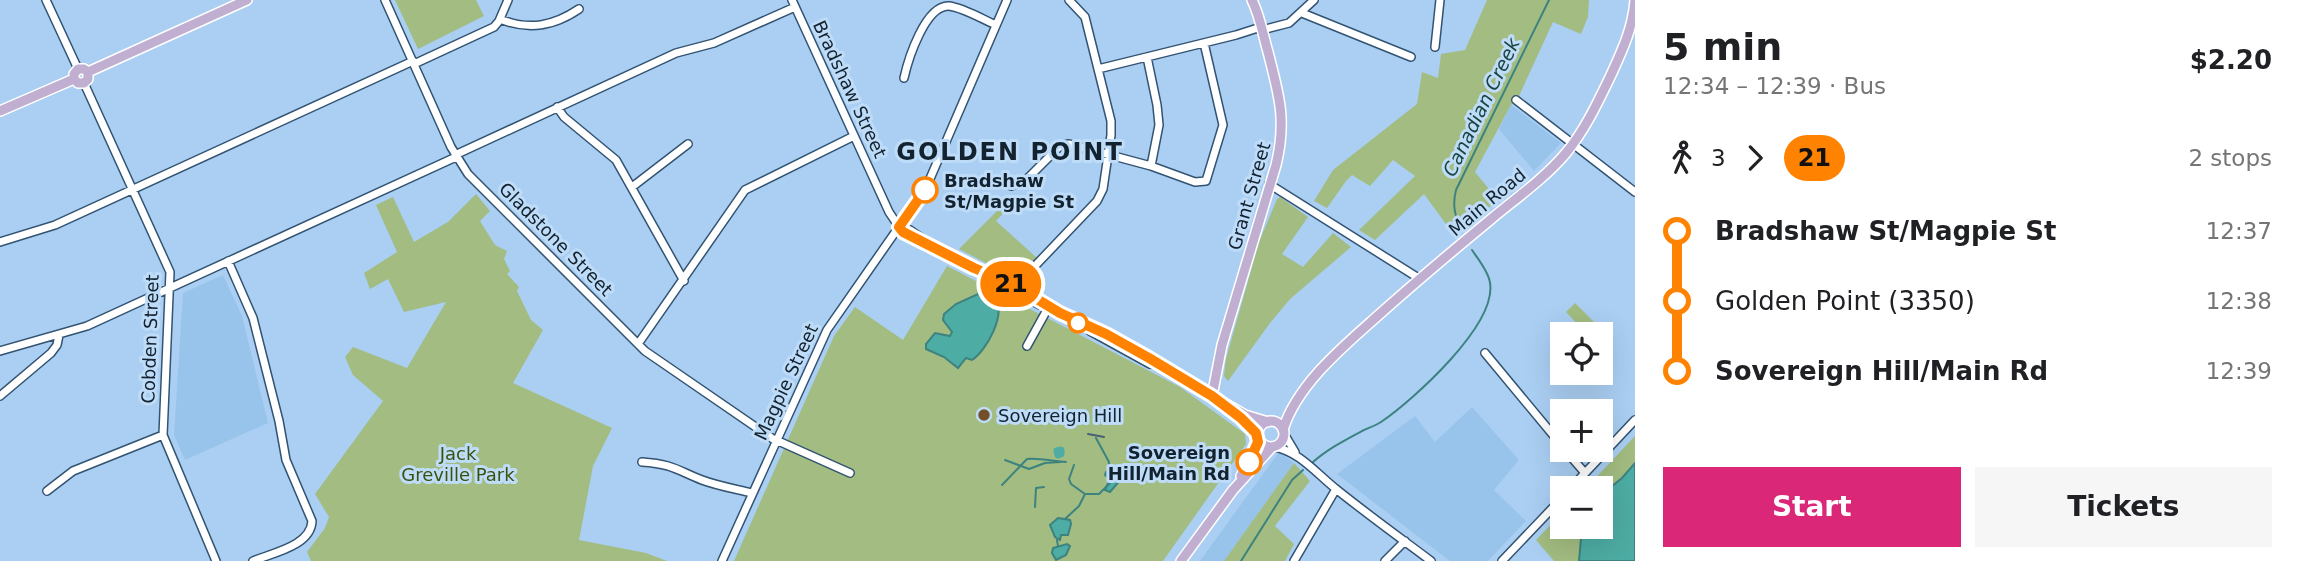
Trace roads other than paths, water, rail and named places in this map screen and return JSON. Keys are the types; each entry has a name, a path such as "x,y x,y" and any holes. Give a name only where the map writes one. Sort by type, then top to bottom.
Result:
{"main road":[{"path":"0,111 247,0"},
{"name":"Grant Street","path":"1214,397 1222,345 1279,152 1282,121 1281,104 1252,0"},
{"name":"Main Road","path":"1269,422 1283,413 1338,351 1545,174 1573,144 1594,109 1624,46 1631,26 1635,0"},
{"path":"80,74 78,83 85,83"},
{"name":"Main Road","path":"1283,431 1304,391"},
{"path":"1214,397 1251,417 1278,424 1283,431 1282,441 1273,447 1233,490"},
{"path":"1214,397 1250,426 1264,445 1273,447"},
{"path":"1181,561 1233,490 1250,461 1260,428 1269,422"}],"street":[{"path":"46,0 80,74"},
{"name":"Gladstone Street","path":"385,0 455,156 475,181 656,359 776,440 850,473"},
{"path":"0,242 40,232 491,29 500,19 508,0"},
{"name":"Magpie Street","path":"725,560 752,493 827,330 929,183 1007,0"},
{"path":"1014,288 1099,198 1103,189 1111,121 1085,16 1069,0"},
{"path":"1098,69 1283,26 1302,13 1314,0"},
{"path":"1435,47 1440,0"},
{"path":"0,351 87,326 676,53 713,43 793,3"},
{"name":"Bradshaw Street","path":"793,3 889,212 899,227"},
{"path":"904,78 909,58 934,11 955,8 996,25"},
{"path":"500,19 523,26 541,26 579,9"},
{"path":"1302,13 1411,57"},
{"path":"1011,186 1027,179 1065,144 1151,166 1203,183 1208,179 1223,127 1204,43"},
{"path":"1147,57 1159,125 1151,166"},
{"name":"Cobden Street","path":"85,83 168,266 171,288 163,435 216,561"},
{"path":"1516,100 1635,192"},
{"path":"558,107 564,117 613,156 684,281"},
{"path":"638,344 746,191 854,136"},
{"path":"632,187 688,144"},
{"path":"1269,184 1420,279"},
{"path":"899,227 910,230 991,280 1014,288 1214,397"},
{"path":"228,261 253,318 286,460 311,518 311,529 305,538 253,561"},
{"path":"1014,288 1048,309 1060,313"},
{"path":"1027,346 1048,309"},
{"path":"0,396 51,353 57,345 58,335"},
{"path":"1485,353 1550,431"},
{"path":"1582,476 1635,420"},
{"path":"1283,431 1303,461"},
{"path":"47,491 73,471 163,435"},
{"path":"1273,447 1285,449 1303,461 1431,561"},
{"path":"642,462 663,463 702,480 752,493"},
{"path":"1576,462 1585,473"},
{"path":"1294,561 1336,489"},
{"path":"1502,561 1550,511"},
{"path":"1385,561 1405,541"}],"waterway":[{"name":"Canadian Creek","path":"1461,230 1455,210 1456,190 1549,0"},
{"name":"Canadian Creek","path":"1312,463 1336,446 1379,423 1413,397 1467,340 1489,300 1490,283 1472,250"},
{"path":"1096,438 1109,462 1108,472"},
{"path":"1061,450 1061,454 1058,455 1057,451 1061,450"},
{"path":"1002,485 1027,459 1066,462"},
{"path":"1005,460 1029,469 1045,463 1060,462"},
{"path":"1065,519 1079,506 1085,494 1071,484 1069,479 1074,465"},
{"name":"Canadian Creek","path":"1241,561 1292,480 1303,470"},
{"path":"1086,494 1099,494 1110,483"},
{"path":"1035,507 1036,488 1044,487"},
{"path":"1057,540 1058,546"}],"railway":[{"path":"1088,434 1104,437"}],"place":[{"name":"Bradshaw St/Magpie St","path":"925,190"},
{"name":"Sovereign Hill","path":"984,415"},
{"name":"Sovereign Hill/Main Rd","path":"1249,462"}],"district":[{"name":"GOLDEN POINT","path":"1010,152"}],"park label":[{"name":"Jack Greville Park","path":"458,463"}]}
